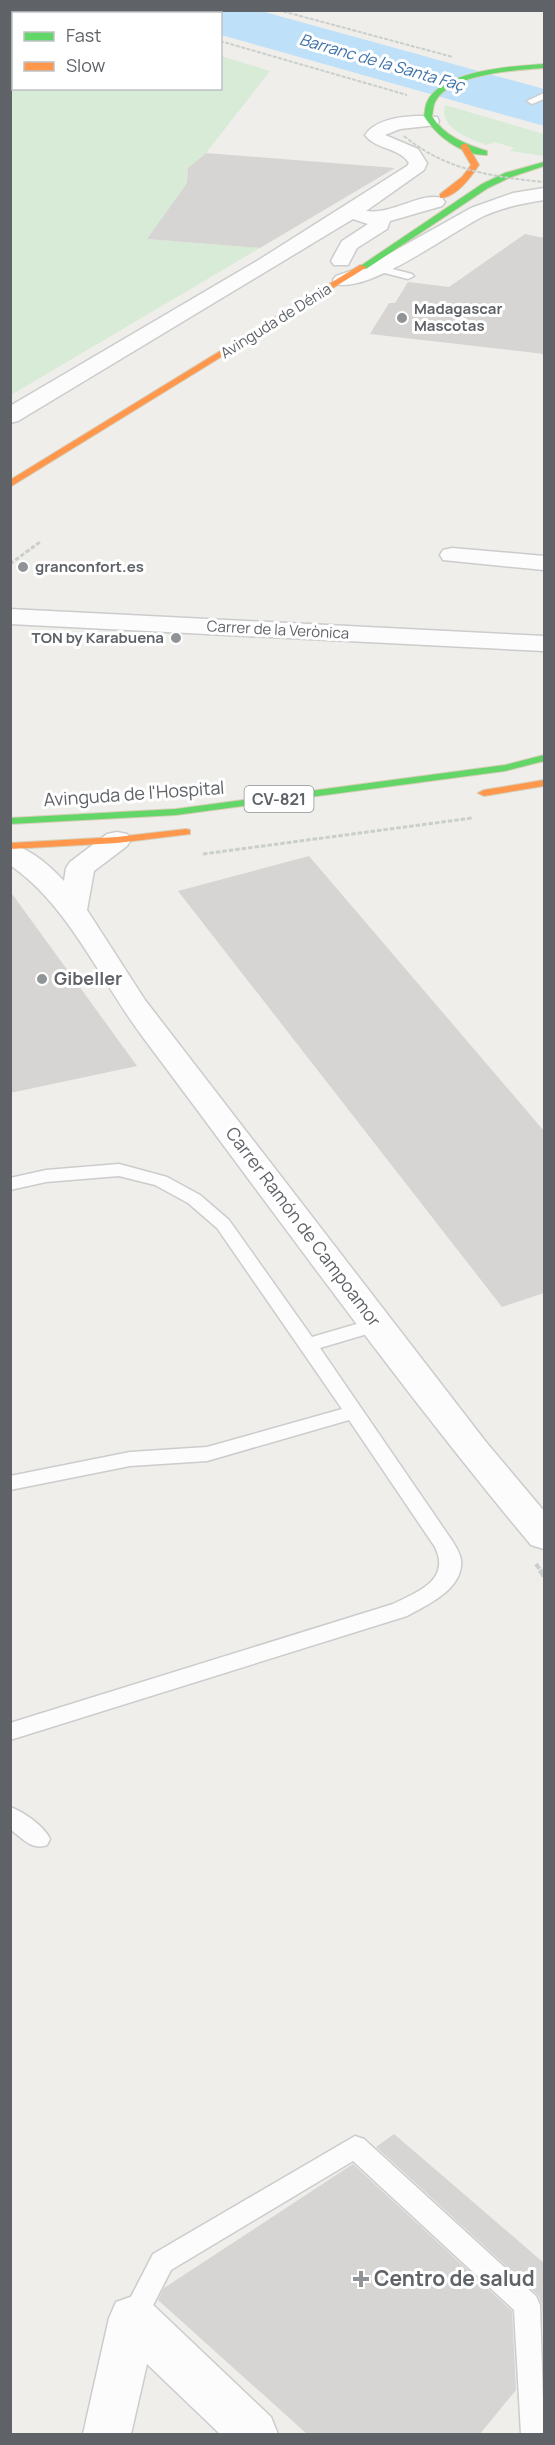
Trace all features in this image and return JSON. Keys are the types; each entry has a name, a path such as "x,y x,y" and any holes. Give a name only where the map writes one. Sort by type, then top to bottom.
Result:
{"main road":[{"path":"544,66 496,71 455,83 438,93 431,101 428,111 430,121 442,134 464,146 506,158 544,164"},
{"name":"Avinguda de Dénia","path":"10,484 339,269 435,202 472,172 475,165 464,146"},
{"name":"Avinguda de Dénia","path":"339,269 485,186 508,175 544,164"},
{"name":"Avinguda de l'Hospital","path":"10,821 176,812 505,768 544,758"},
{"path":"467,796 544,783"},
{"path":"10,846 117,840 199,830"}],"street":[{"path":"10,416 350,212 414,170 418,163 416,157 407,150 380,141 374,135 378,130 417,121 430,121"},
{"path":"350,212 380,221 380,225 349,245 339,269 377,268 476,210 512,198 544,194"},
{"path":"372,218 398,214 435,202"},
{"path":"452,555 544,563"},
{"name":"Carrer de la Verònica","path":"10,616 544,644"},
{"path":"73,910 81,868 117,840"},
{"name":"Carrer Ramón de Campoamor","path":"10,852 42,873 73,910 133,1004 473,1450 544,1534"},
{"path":"107,2434 133,2318"},
{"path":"133,2318 254,2434"}],"lane":[{"path":"531,101 544,96"},
{"path":"377,268 408,276"},
{"path":"10,1184 46,1176 119,1170 161,1181 194,1199 223,1224 355,1412 444,1544 451,1561 449,1574 431,1594 400,1610 10,1731"},
{"path":"308,1345 377,1324"},
{"path":"10,1483 130,1459 207,1454 355,1412"},
{"path":"10,1816 39,1839"},
{"path":"133,2318 162,2262 355,2147 527,2305 534,2434"}],"path":[{"path":"278,10 462,59"},
{"path":"222,42 410,96"},
{"path":"404,136 424,152 458,167 486,174 544,182"},
{"path":"10,564 40,542"},
{"path":"193,856 480,817"}],"green space":[{"path":"10,11 68,12 12,12 12,90 222,90 222,56 270,71 206,153 188,168 187,183 147,239 260,248 11,395"},
{"path":"445,105 544,134 544,156 510,151 514,148 495,142 486,145 464,136 446,120"}],"water":[{"name":"Barranc de la Santa Faç","path":"132,11 261,11 544,89 544,126 222,35 222,12"}],"building":[{"path":"206,153 395,168 260,248 147,239 187,183 188,168"},
{"path":"525,234 544,238 544,354 370,334 389,303 395,303 408,282 449,287"},
{"path":"309,856 544,1131 544,1293 502,1307 178,891"},
{"name":"Gibeller","path":"10,891 137,1066 10,1093"},
{"path":"394,2134 544,2263 544,2356 542,2305 538,2295 376,2147"},
{"name":"Centro de salud","path":"353,2164 512,2311 516,2390 480,2434 307,2434 158,2300 164,2288"}],"traffic: fast":[{"path":"484,153 460,144 438,130 428,116 431,102 439,92 466,78 516,68 544,66"},
{"path":"363,267 485,186 508,175 544,164"},
{"path":"10,821 176,812 505,768 544,758"}],"traffic: slow":[{"path":"443,196 465,179 475,165 464,146"},
{"path":"10,484 363,267"},
{"path":"484,793 544,783"},
{"path":"10,846 117,840 186,832"}],"place":[{"name":"Madagascar Mascotas","path":"402,318"},
{"name":"granconfort.es","path":"23,567"},
{"name":"TON by Karabuena","path":"176,638"},
{"name":"Gibeller","path":"42,979"},
{"name":"Centro de salud","path":"361,2279"}]}
